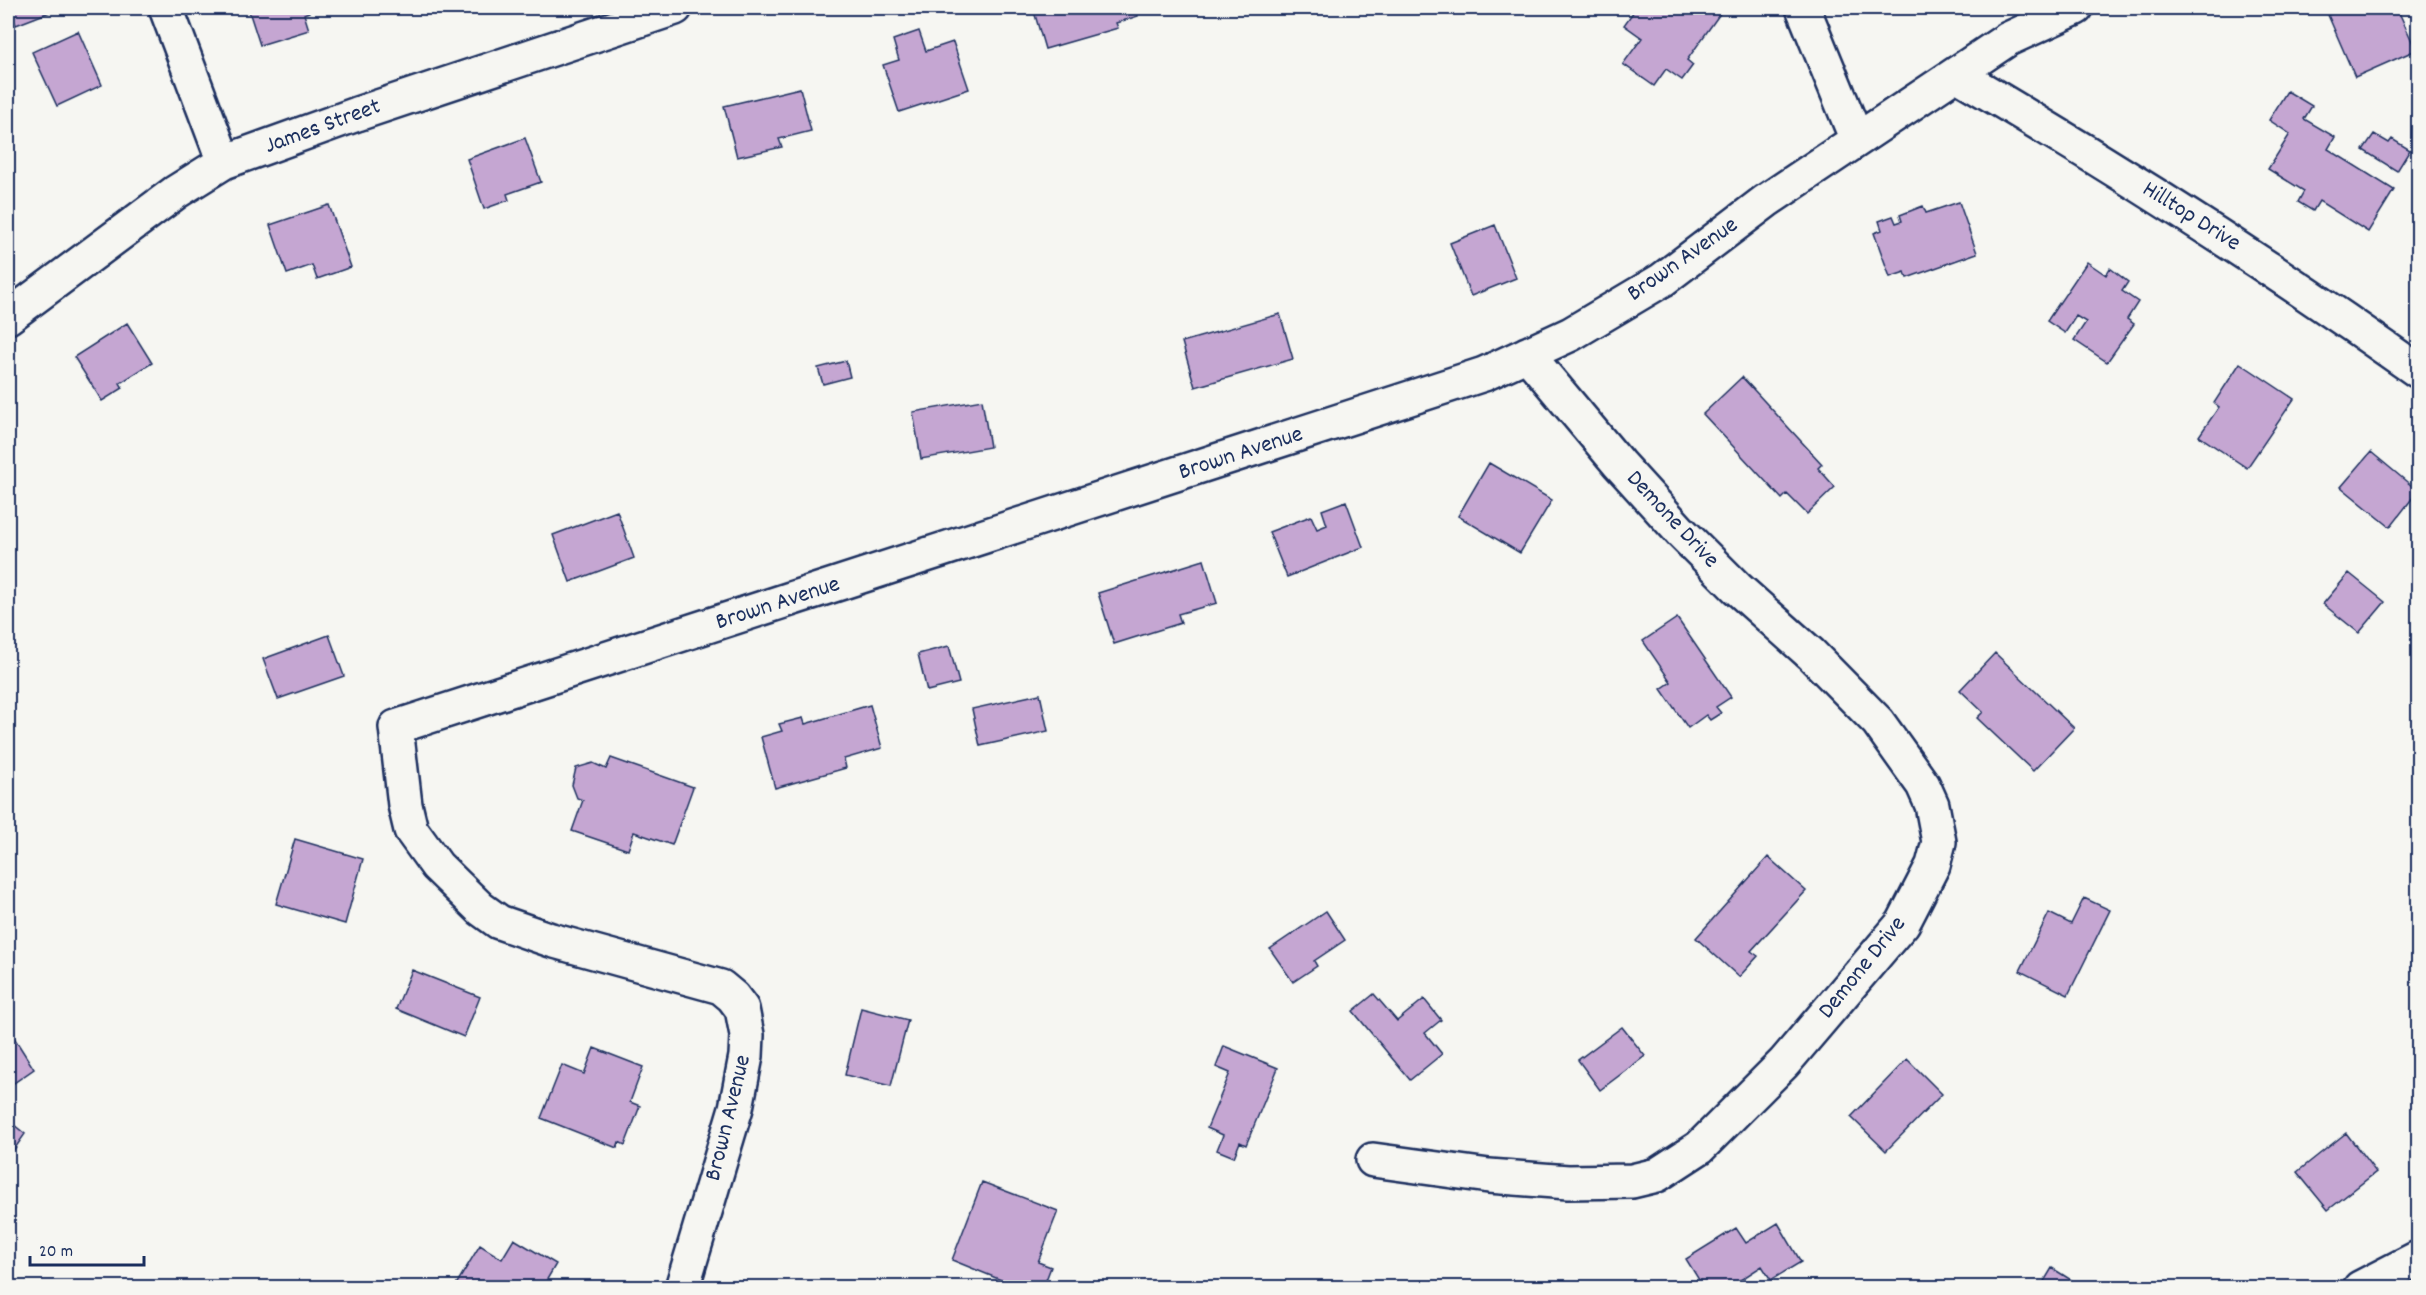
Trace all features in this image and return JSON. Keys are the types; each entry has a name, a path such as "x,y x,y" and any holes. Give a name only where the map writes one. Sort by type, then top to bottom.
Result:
{"street":[{"path":"166,8 224,162"},
{"name":"James Street","path":"8,317 176,192 224,162 357,114 675,8"},
{"path":"1803,8 1857,140"},
{"name":"Brown Avenue","path":"682,1287 743,1078 747,1035 742,1009 721,987 551,940 499,922 481,909 437,866 411,830 405,805 396,727 1484,374 1570,334 1662,280 1766,201 2008,39 2076,8"},
{"name":"Hilltop Drive","path":"1956,74 2103,161 2232,242 2418,371"},
{"name":"Demone Drive","path":"1372,1160 1489,1176 1568,1182 1632,1181 1657,1176 1700,1147 1784,1063 1903,923 1933,865 1940,842 1932,805 1923,784 1878,722 1811,654 1737,588 1680,531 1611,456 1527,354"},
{"path":"2360,1287 2418,1258"}],"building":[{"path":"9,8 60,8 16,25"},
{"path":"248,8 308,8 309,12 304,14 309,30 260,45"},
{"path":"1033,8 1136,8 1138,16 1116,23 1118,28 1045,49"},
{"path":"1636,8 1724,8 1687,60 1693,65 1682,80 1666,69 1654,86 1623,64 1642,38 1624,25"},
{"path":"2345,8 2397,8 2416,50 2355,77 2328,15"},
{"path":"78,31 102,85 57,106 32,52"},
{"path":"919,31 926,51 953,42 969,89 899,112 883,65 899,60 893,40"},
{"path":"800,88 811,131 779,139 782,147 737,157 724,106"},
{"path":"2287,91 2312,106 2304,119 2335,137 2328,149 2394,190 2368,232 2319,201 2313,211 2298,202 2304,191 2268,169 2290,134 2269,120"},
{"path":"2374,134 2389,143 2392,139 2410,150 2397,171 2363,150"},
{"path":"525,138 541,182 507,194 509,200 484,209 467,159"},
{"path":"1959,202 1977,253 1907,278 1905,272 1890,277 1874,233 1882,230 1879,221 1893,216 1896,223 1902,221 1900,215 1923,206 1926,213"},
{"path":"329,205 351,267 317,279 312,265 287,274 270,225"},
{"path":"1495,225 1516,278 1471,296 1450,243"},
{"path":"2087,262 2106,275 2110,268 2128,282 2122,291 2138,302 2127,319 2134,324 2107,362 2074,340 2086,322 2076,316 2065,333 2047,321"},
{"path":"1280,314 1293,359 1195,387 1182,342"},
{"path":"127,323 152,363 120,383 123,388 102,401 74,357"},
{"path":"846,361 850,377 823,384 818,368"},
{"path":"2240,363 2294,399 2247,468 2199,436 2219,407 2214,403"},
{"path":"1742,377 1822,464 1818,468 1835,487 1807,514 1787,494 1782,499 1703,414"},
{"path":"982,400 990,447 921,459 913,412"},
{"path":"2371,452 2418,491 2390,527 2341,487"},
{"path":"1489,463 1552,500 1520,553 1458,516"},
{"path":"1346,501 1363,547 1287,577 1269,532 1311,516 1317,529 1327,525 1322,510"},
{"path":"617,511 634,558 570,582 553,535"},
{"path":"1204,560 1217,603 1178,614 1181,623 1114,644 1098,593"},
{"path":"2349,573 2385,602 2359,633 2323,604"},
{"path":"1677,618 1731,697 1716,707 1721,713 1710,720 1706,715 1688,728 1661,689 1671,682 1643,641"},
{"path":"329,635 344,676 278,699 263,659"},
{"path":"949,646 959,683 927,691 918,654"},
{"path":"1995,653 2074,728 2033,771 1977,718 1983,712 1960,690"},
{"path":"1040,694 1048,731 980,746 972,709"},
{"path":"870,705 882,748 844,759 846,768 775,788 761,737 782,731 779,724 803,718 805,724"},
{"path":"611,758 693,787 672,845 634,832 628,850 572,831 583,800 577,798 572,785 576,768 593,763 606,769"},
{"path":"295,839 363,859 345,924 276,904"},
{"path":"1768,857 1806,891 1751,951 1758,956 1739,977 1696,938"},
{"path":"2084,898 2110,910 2068,995 2020,971 2049,913 2071,924"},
{"path":"1326,911 1345,940 1314,961 1317,966 1293,982 1270,949"},
{"path":"412,970 480,997 464,1037 396,1009"},
{"path":"1374,994 1397,1021 1424,999 1441,1020 1425,1033 1442,1054 1410,1080 1353,1011"},
{"path":"861,1008 908,1020 891,1086 845,1075"},
{"path":"1622,1027 1645,1056 1600,1090 1578,1060"},
{"path":"8,1028 34,1069 8,1087"},
{"path":"1224,1046 1278,1068 1246,1145 1240,1142 1234,1157 1217,1150 1223,1135 1207,1128 1230,1073 1216,1067"},
{"path":"594,1048 643,1067 630,1102 640,1106 625,1145 619,1142 617,1148 541,1118 562,1065 584,1074"},
{"path":"1907,1059 1942,1094 1886,1151 1851,1117"},
{"path":"8,1120 25,1134 13,1151 8,1148"},
{"path":"2346,1133 2376,1172 2328,1210 2297,1172"},
{"path":"982,1182 1058,1211 1038,1262 1051,1267 1043,1288 998,1288 1001,1280 952,1260"},
{"path":"1778,1223 1801,1262 1771,1280 1762,1266 1728,1288 1704,1288 1686,1259 1736,1228 1746,1243"},
{"path":"514,1239 556,1264 542,1288 454,1288 480,1245 502,1259"},
{"path":"2052,1268 2084,1288 2040,1288"}]}
